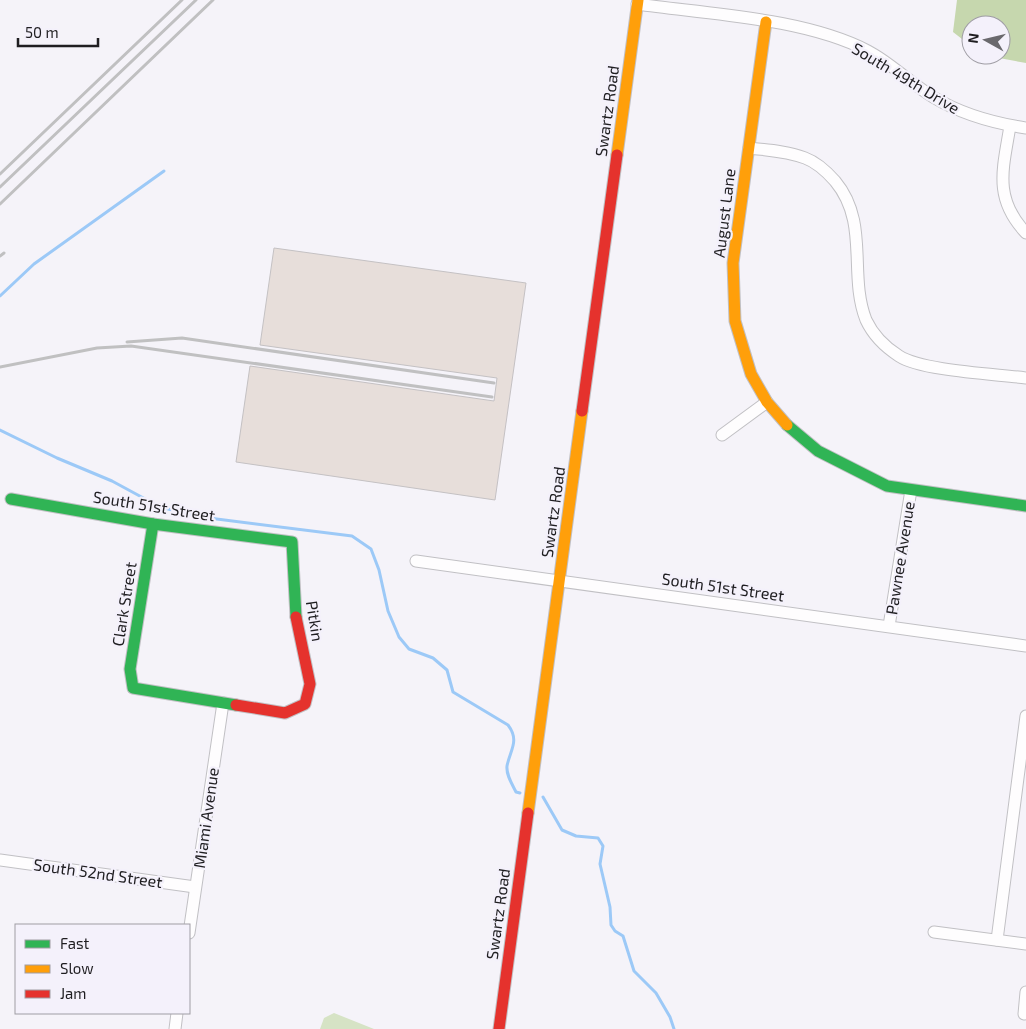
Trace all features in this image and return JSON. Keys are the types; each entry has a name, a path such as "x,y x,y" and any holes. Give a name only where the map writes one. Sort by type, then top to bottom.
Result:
{"street":[{"name":"South 49th Drive","path":"638,2 799,27 834,37 868,51 932,96 956,109 1010,126 1026,128"},
{"name":"Swartz Road","path":"499,1029 638,2"},
{"name":"August Lane","path":"766,22 733,263 735,321 751,374 767,402 789,427 818,451 854,471 879,482 912,490 1026,506"},
{"path":"1010,126 1002,190 1008,210 1026,233"},
{"path":"749,148 784,152 806,158 827,172 844,192 857,231 861,300 867,320 878,340 900,357 924,366 1026,378"},
{"path":"722,435 767,402"},
{"name":"Pawnee Avenue","path":"889,626 912,490"},
{"name":"South 51st Street","path":"11,499 153,524 292,542"},
{"name":"Clark Street","path":"153,524 130,669 132,688 223,703"},
{"name":"Pitkin","path":"223,703 285,713 305,704 310,684 296,619 292,542"},
{"name":"South 51st Street","path":"416,560 1026,646"},
{"name":"Miami Avenue","path":"190,925 223,703"},
{"path":"997,940 1026,716"},
{"name":"South 52nd Street","path":"0,860 195,887"},
{"path":"934,932 1026,944"},
{"path":"1024,1014 1026,992"},
{"path":"175,1029 177,1014"}],"green space":[{"path":"957,0 1026,0 1026,63 1011,60 1011,15 961,15 961,38 953,32"},
{"path":"334,1013 374,1029 320,1029 324,1018"}],"building":[{"path":"274,248 526,283 495,500 236,462 250,366 494,401 497,378 260,345"}],"waterway":[{"path":"0,296 34,264 164,171"},
{"path":"0,430 57,458 112,481 160,507 201,517 352,536 371,549 379,570 388,611 399,637 409,649 433,658 447,670 453,692 508,725 512,731 514,741 507,773 516,792 520,793"},
{"path":"543,797 562,830 576,836 598,838 603,846 600,864 610,907 611,925 615,931 623,936 634,971 656,993 670,1017 674,1029"}],"railway":[{"path":"0,174 182,0"},
{"path":"0,187 196,0"},
{"path":"0,204 213,0"},
{"path":"0,256 4,253"},
{"path":"127,342 182,338 494,383"},
{"path":"0,367 97,348 131,346 492,397"}],"traffic: fast":[{"path":"787,425 818,451 887,486 1026,506"},
{"path":"11,499 153,524 292,542 296,617"},
{"path":"153,524 130,669 133,688 236,705"}],"traffic: slow":[{"path":"617,155 638,0"},
{"path":"766,22 733,263 735,321 751,374 767,402 787,425"},
{"path":"528,813 582,411"}],"traffic: jam":[{"path":"582,411 617,155"},
{"path":"236,705 285,713 305,704 310,684 296,617"},
{"path":"499,1029 528,813"}]}
